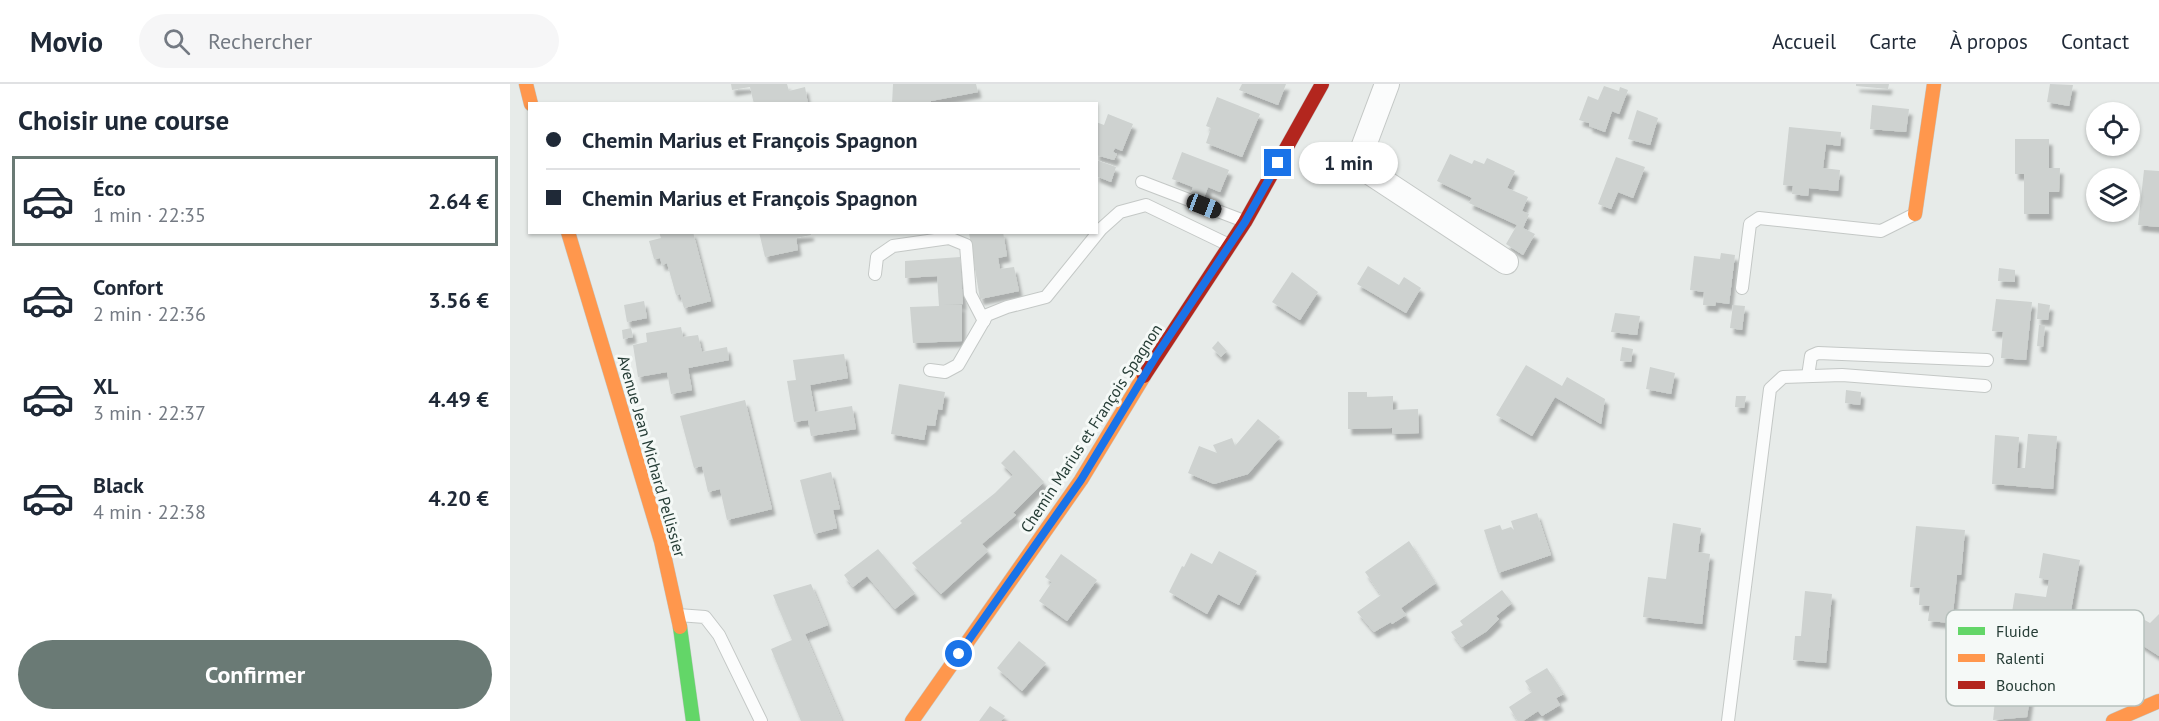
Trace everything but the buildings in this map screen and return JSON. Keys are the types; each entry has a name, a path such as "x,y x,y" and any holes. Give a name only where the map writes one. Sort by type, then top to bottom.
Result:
{"street":[{"path":"526,84 530,102"},
{"name":"Chemin Marius et François Spagnon","path":"912,721 1081,480 1156,356 1245,222 1322,84"},
{"path":"1387,84 1357,164 1506,262"},
{"path":"1915,214 1934,84"},
{"name":"Avenue Jean Michard Pellissier","path":"569,234 661,541 677,615 693,721"},
{"name":"Avenue Jean Michard Pellissier","path":"686,721 688,692"},
{"path":"2113,721 2159,701"}],"lane":[{"path":"1142,182 1245,222"},
{"path":"1098,233 1119,212 1146,205 1230,245"},
{"path":"1742,288 1750,224 1759,218 1881,231 1915,214"},
{"path":"930,370 945,372 958,365 987,315 1007,307 1046,297 1097,234"},
{"path":"875,274 877,256 893,246 949,238 966,245 970,294 984,321"},
{"path":"1808,376 1811,356 1818,353 1987,360"},
{"path":"1728,721 1770,389 1783,377 1842,375 1985,386"},
{"path":"677,615 705,617 719,635 761,721"}],"traffic: fast":[{"path":"680,627 693,721"}],"traffic: slow":[{"path":"526,84 530,102"},
{"path":"1915,214 1934,84"},
{"path":"569,234 661,541 680,627"},
{"path":"912,721 1081,480 1144,376"},
{"path":"2113,721 2159,701"}],"traffic: jam":[{"path":"1144,376 1245,222 1322,84"}],"route":[{"path":"959,654 1081,480 1156,356 1245,222 1278,163"}]}
